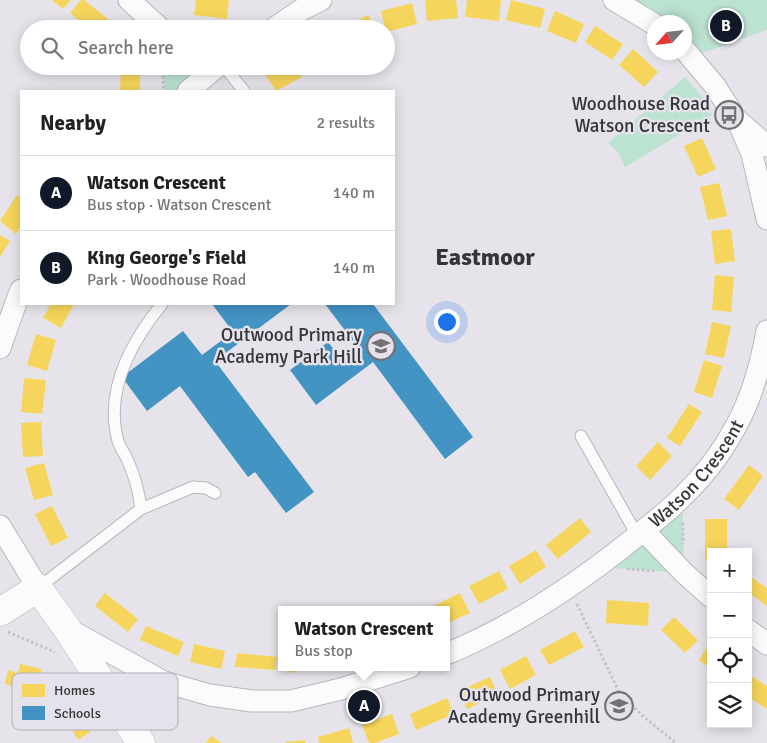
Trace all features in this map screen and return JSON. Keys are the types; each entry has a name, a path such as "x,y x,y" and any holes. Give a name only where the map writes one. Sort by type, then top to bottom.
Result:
{"street":[{"path":"129,0 151,20"},
{"path":"286,20 320,0"},
{"path":"614,0 647,20"},
{"path":"641,0 655,15"},
{"path":"692,58 715,86 736,118 752,154 766,207"},
{"path":"189,90 205,75"},
{"path":"736,118 767,146"},
{"path":"0,348 20,292"},
{"name":"Watson Crescent","path":"450,652 497,631 569,587 598,567 682,497 712,462 759,395 760,365 767,331"},
{"path":"1,525 38,588 66,627 95,673"},
{"path":"640,533 707,593"},
{"path":"0,612 38,588"},
{"path":"66,627 148,673"},
{"path":"752,633 767,644"},
{"path":"178,686 210,695 252,702 291,701 341,689 397,671"}],"lane":[{"path":"222,75 243,90"},
{"path":"141,509 139,491 128,461 118,442 115,424 115,391 137,336 161,305"},
{"path":"581,436 640,533"},
{"path":"38,588 141,509 193,487 206,488 215,493"}],"path":[{"path":"163,75 164,90"},
{"path":"569,587 620,694 644,718 676,743"},
{"path":"0,629 90,666"}],"green space":[{"path":"614,0 767,0 767,30 692,57 692,15 647,15 647,18"},
{"path":"163,75 207,75 189,90 164,90"},
{"path":"685,77 702,97 712,115 625,167 618,152 608,143"},
{"path":"682,497 684,573 598,567"}],"building: Homes":[{"path":"52,0 71,0 63,9"},
{"path":"81,0 84,0 109,20 78,20 70,13"},
{"path":"196,0 229,0 227,19 194,15"},
{"path":"425,0 456,0 458,18 427,21"},
{"path":"467,0 501,0 499,21 465,17"},
{"path":"511,0 545,9 540,28 506,20"},
{"path":"412,3 417,24 395,30 395,20 383,20 381,11"},
{"path":"555,11 584,24 576,43 547,31"},
{"path":"368,15 370,20 359,20"},
{"path":"595,26 623,44 612,60 585,42"},
{"path":"633,49 658,72 644,87 619,65"},
{"path":"121,75 140,75 140,90 120,90"},
{"path":"266,75 301,75 302,77 278,90 275,90"},
{"path":"702,138 716,169 698,177 684,146"},
{"path":"719,183 727,216 708,220 700,187"},
{"path":"17,195 20,196 20,228 16,234 0,221"},
{"path":"731,229 735,261 715,264 711,231"},
{"path":"0,235 10,241 0,257"},
{"path":"715,275 734,277 731,312 712,310"},
{"path":"50,305 73,305 61,328 43,318"},
{"path":"712,322 731,326 724,358 705,354"},
{"path":"36,334 56,340 47,371 27,365"},
{"path":"704,360 722,366 712,398 694,392"},
{"path":"24,378 46,380 42,414 21,412"},
{"path":"689,404 702,412 680,446 667,438"},
{"path":"41,422 43,456 23,457 21,423"},
{"path":"658,442 672,456 650,480 636,466"},
{"path":"44,463 53,495 34,500 25,468"},
{"path":"749,465 763,476 739,510 724,499"},
{"path":"52,506 68,538 51,546 35,514"},
{"path":"580,518 591,532 558,559 546,545"},
{"path":"705,519 727,519 727,548 707,548 707,560 705,560"},
{"path":"536,550 546,567 520,584 509,566"},
{"path":"499,571 508,589 479,604 469,586"},
{"path":"752,578 767,588 767,606 752,595"},
{"path":"105,593 138,619 128,632 95,606"},
{"path":"460,593 470,613 450,622 450,606 433,606"},
{"path":"607,600 649,603 648,626 606,623"},
{"path":"674,617 698,640 685,653 661,630"},
{"path":"146,626 184,642 178,656 140,640"},
{"path":"575,631 584,647 549,665 540,650"},
{"path":"194,644 225,651 221,669 190,662"},
{"path":"707,647 707,666 699,660"},
{"path":"237,653 277,657 275,670 235,667"},
{"path":"526,656 536,675 510,689 500,670"},
{"path":"20,664 42,669 41,673 18,673"},
{"path":"8,670 18,673 12,673 12,686 5,684"},
{"path":"490,677 498,695 467,709 459,691"},
{"path":"752,677 767,686 767,709 752,700"},
{"path":"447,698 454,714 416,730 410,714"},
{"path":"392,714 399,734 375,743 369,743 362,725"},
{"path":"349,728 353,743 319,743 318,737"},
{"path":"72,730 89,730 90,732 78,740"},
{"path":"211,736 222,743 206,743"},
{"path":"305,740 305,743 285,743 285,742"}],"building: Schools":[{"path":"213,305 290,305 215,361 314,492 286,513 255,472 248,477 180,386 147,411 122,377 183,331 202,355 233,332"},
{"path":"326,305 374,305 473,437 445,459 373,362 316,405 290,370 328,342 343,361 359,349"}],"place":[{"name":"King George's Field","path":"726,26"},
{"name":"Woodhouse Road Watson Crescent","path":"729,115"},
{"name":"Outwood Primary Academy Park Hill","path":"381,346"},
{"name":"Watson Crescent","path":"364,706"},
{"name":"Outwood Primary Academy Greenhill","path":"619,706"}],"district":[{"name":"Eastmoor","path":"485,257"}]}
